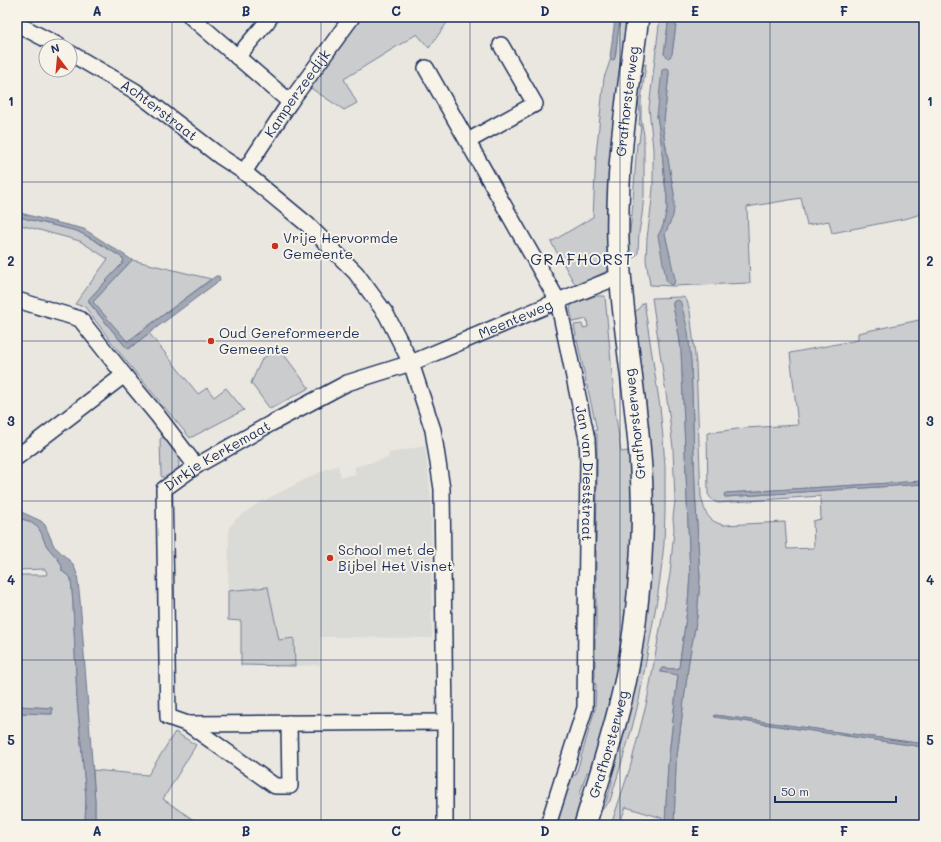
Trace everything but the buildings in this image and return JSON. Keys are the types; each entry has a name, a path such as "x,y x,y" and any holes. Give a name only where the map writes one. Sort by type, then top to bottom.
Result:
{"main road":[{"name":"Grafhorsterweg","path":"585,825 608,749 624,684 634,630 640,567 642,534 641,474 620,276 618,242 619,172 638,17"}],"street":[{"path":"192,17 290,102"},
{"path":"237,57 270,17"},
{"name":"Kamperzeedijk","path":"244,172 290,102 352,17"},
{"path":"17,24 44,38"},
{"path":"468,141 535,104 502,45"},
{"name":"Achterstraat","path":"78,58 135,91 221,157 244,172"},
{"name":"Jan van Dieststraat","path":"426,68 558,301 587,439 588,468 585,708 548,825"},
{"path":"244,172 308,225 356,273 386,314 411,363 434,430 442,489 445,825"},
{"name":"Meenteweg","path":"411,363 620,276"},
{"path":"17,300 80,319 196,466"},
{"name":"Dirkje Kerkemaat","path":"289,723 290,786 275,786 188,724 168,717 164,489 196,466 346,383 411,363"},
{"path":"17,457 124,375"},
{"name":"Dirkje Kerkemaat","path":"188,724 445,722"}],"shaded area":[{"path":"357,17 451,17 429,48 417,34 344,79 357,103 344,110 309,87"},
{"path":"614,17 620,17 614,60 610,57"},
{"path":"620,17 630,17 610,264 607,271 576,286 551,242 593,217 596,155 604,78 611,58 615,58"},
{"path":"660,17 669,17 664,54 672,54 677,17 924,17 924,209 922,209 921,214 908,218 832,233 829,221 807,225 801,198 747,207 750,283 673,286 650,285 646,260 653,188 653,149 649,108","holes":["669,73 663,130 674,194 665,234 670,256 658,236 663,226 667,210 667,197 657,116"]},
{"path":"669,17 677,17 672,54 668,58 664,54"},
{"path":"646,64 641,100 641,119 644,135 644,195 638,253 634,258 628,259 627,254 632,214 637,143 639,143 641,125 639,125 640,113 636,88 639,66"},
{"path":"665,68 669,69 669,73 663,130 674,194 673,216 665,234 675,279 674,284 671,285 666,279 658,236 663,226 667,210 667,197 657,116 662,70"},
{"path":"17,212 84,229 132,260 93,302 127,341 216,276 219,276 220,280 128,349 89,302 89,299 122,264 124,260 123,258 77,231 17,216"},
{"path":"17,216 77,231 121,257 124,260 122,264 89,299 89,303 127,348 130,348 149,333 198,394 207,388 214,397 226,388 244,410 190,438 126,361 85,307 75,304 108,259 80,241 17,224"},
{"path":"132,260 211,279 127,342 93,302"},
{"path":"595,296 605,296 616,417 621,452 628,451 634,476 634,529 623,647 592,774 587,772 580,793 585,796 576,825 555,825 572,775 576,775 595,709 596,684 591,684 591,679 595,678 595,639 591,639 591,635 596,634 596,593 591,593 592,588 596,588 596,550 591,549 592,545 596,545 597,493 592,493 592,488 597,488 597,434 592,433 592,431 597,430 587,385 583,386 582,382 586,381 577,340 573,341 572,336 576,335 574,325 582,324 583,328 588,327 587,319 573,322 570,309 573,304"},
{"path":"652,298 685,298 687,301 690,311 696,364 701,496 705,511 713,521 724,525 785,522 787,549 814,548 813,521 821,519 820,496 718,503 711,499 708,494 707,433 745,428 798,425 790,353 858,340 858,333 924,319 924,481 724,494 725,497 924,484 924,744 714,716 924,747 924,825 674,825 676,764 689,660 697,617 700,577 695,489 691,361 675,301 673,302 673,306 681,349 690,574 688,603 679,668 662,668 661,672 678,674 668,764 665,825 662,825 662,818 626,807 619,825 611,825 630,768 647,701 670,574 674,529 673,518 675,501 673,448"},
{"path":"677,300 681,303 688,331 691,361 695,489 700,577 697,617 689,660 676,764 674,825 665,825 668,764 678,675 661,672 660,670 662,668 679,668 688,603 690,574 681,349 673,306 674,302"},
{"path":"644,302 660,407 663,438 665,466 664,544 657,600 639,700 610,801 598,814 600,801 606,802 612,782 612,780 607,778 632,687 633,315"},
{"path":"279,348 309,388 270,409 251,383 262,359"},
{"path":"162,437 165,438 179,455 179,466 177,471 172,476 167,477 162,477 161,475 160,439"},
{"name":"School met de Bijbel Het Visnet","path":"425,446 431,498 432,638 320,637 320,665 295,666 294,638 279,640 268,587 228,591 229,528 236,519 257,504 326,469 338,466 341,477 356,474 354,467 388,458 389,453"},
{"path":"924,481 924,484 725,497 724,495 726,493"},
{"path":"17,510 41,521 45,525 54,546 73,564 77,574 95,801 95,825 85,825 86,797 77,699 71,578 62,571 61,563 50,551 39,529 32,523 17,517"},
{"path":"17,517 32,523 39,529 50,551 61,563 62,571 71,578 77,699 86,797 85,825 17,825 17,713 52,714 52,708 17,706 17,575 46,575 47,573 45,569 17,570"},
{"path":"268,587 279,640 294,638 295,666 241,665 241,621 228,620 228,591"},
{"path":"17,706 52,708 52,714 17,713"},
{"path":"715,715 924,744 924,747 715,717"},
{"path":"175,732 196,745 163,799 201,825 95,825 93,770 148,775"}],"place":[{"name":"Vrije Hervormde Gemeente","path":"275,246"},
{"name":"Oud Gereformeerde Gemeente","path":"211,341"},
{"name":"School met de Bijbel Het Visnet","path":"330,558"}],"district":[{"name":"GRAFHORST","path":"582,259"}]}
